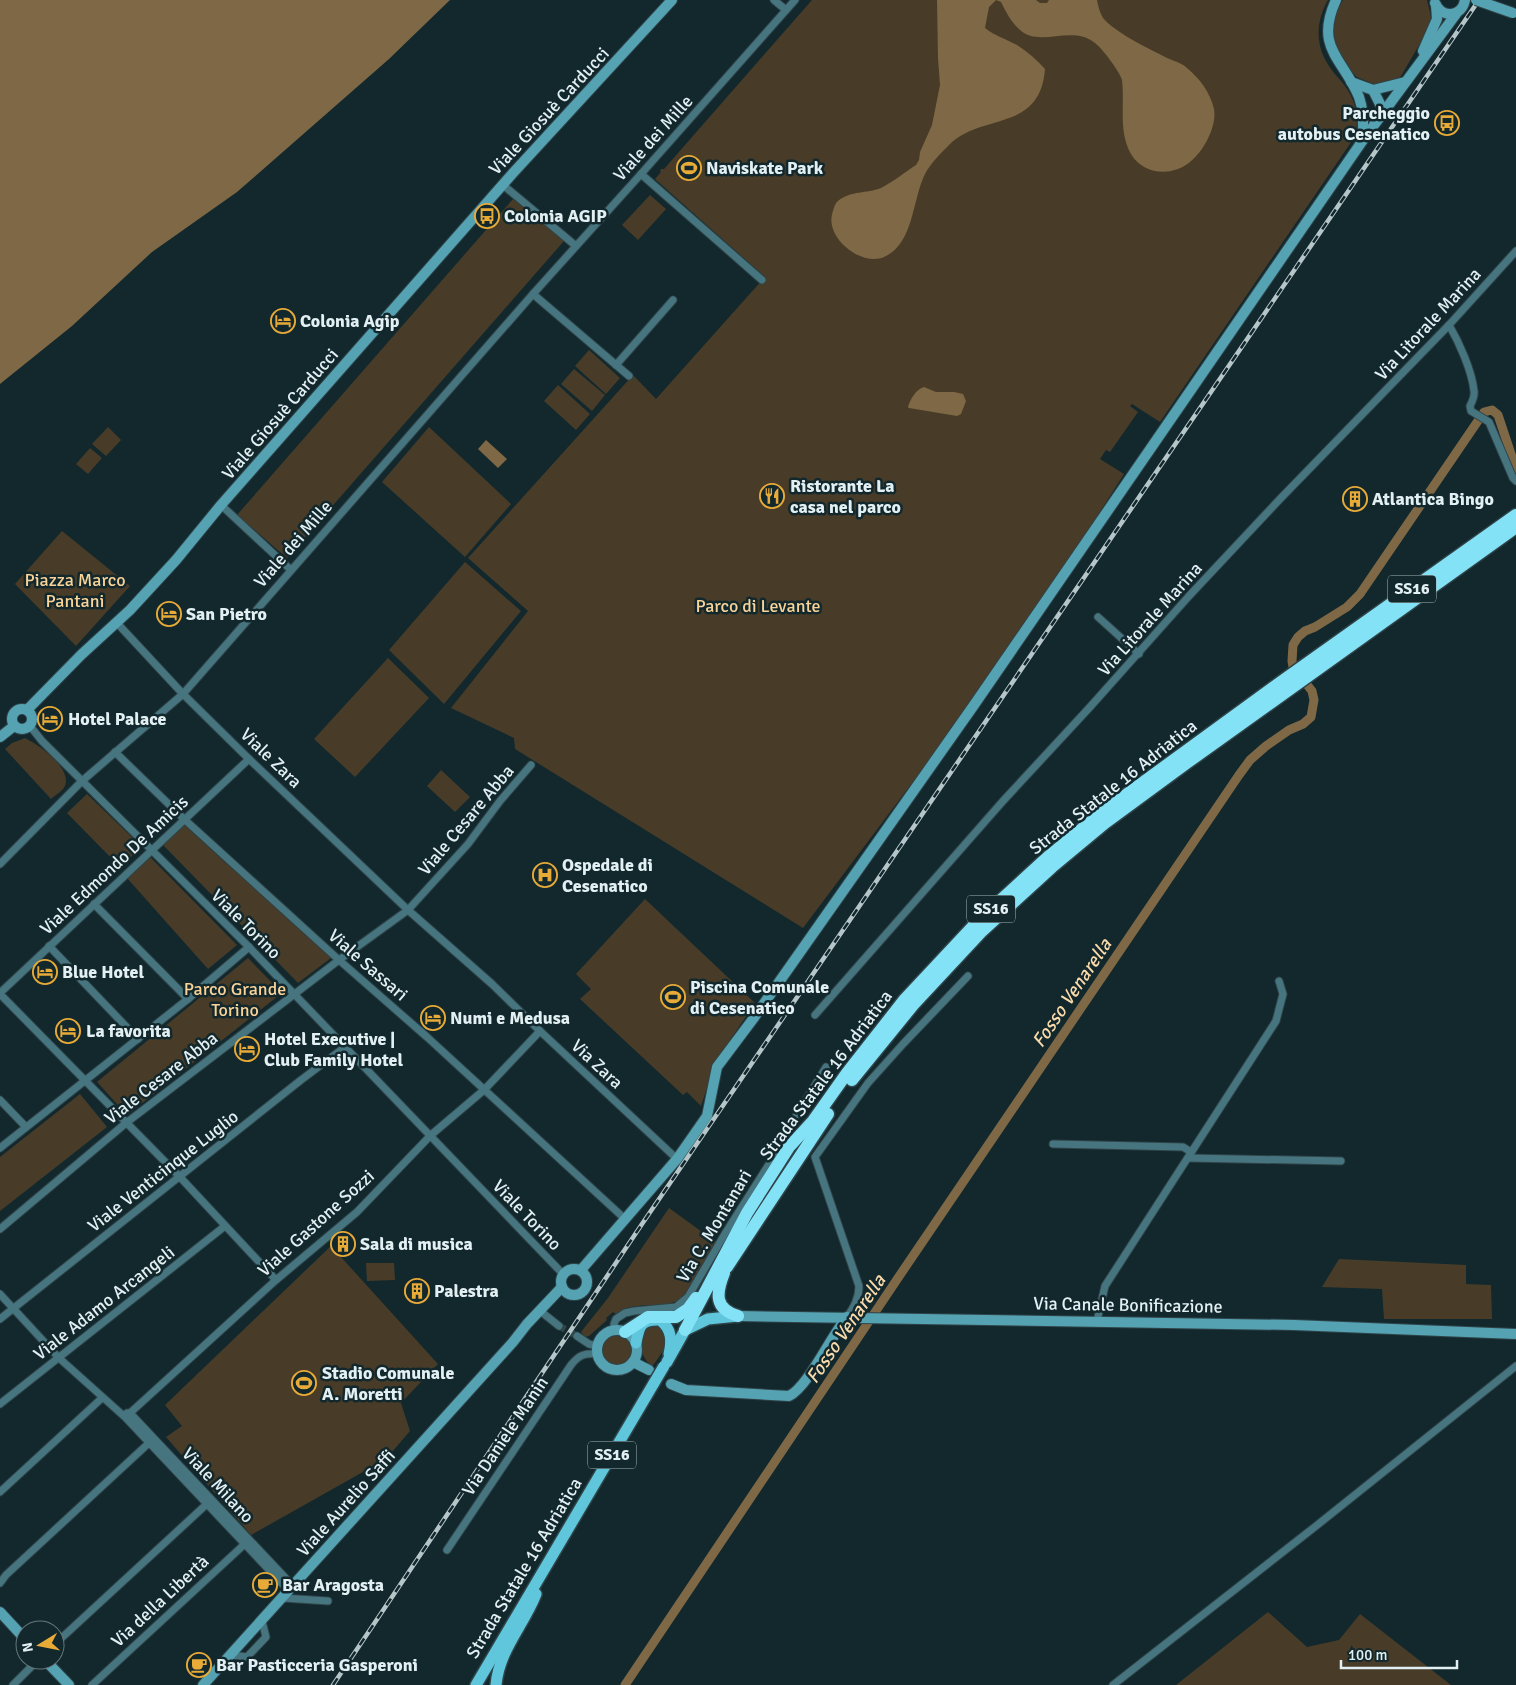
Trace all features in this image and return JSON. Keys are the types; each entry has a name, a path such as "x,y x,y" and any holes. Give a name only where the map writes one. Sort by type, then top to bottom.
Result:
{"highway":[{"name":"Strada Statale 16 Adriatica","path":"1310,668 1516,514"},
{"name":"Strada Statale 16 Adriatica","path":"686,1330 723,1267 855,1076 913,1005 982,932 1052,867 1105,823 1287,684 1516,527"},
{"path":"723,1267 718,1297 727,1313 738,1316"},
{"path":"619,1331 648,1317 676,1317 682,1314 723,1267"}],"main road":[{"path":"686,1330 708,1319 738,1316"},
{"path":"636,1344 640,1326 646,1322 660,1320 668,1328 670,1335 670,1347 665,1364"},
{"name":"Strada Statale 16 Adriatica","path":"476,1685 686,1330"},
{"path":"496,1685 507,1647 527,1617 541,1575"},
{"path":"469,1685 499,1646"}],"street":[{"name":"Viale Giosuè Carducci","path":"27,710 117,623 176,560 221,505 503,185 672,0"},
{"path":"774,0 786,10"},
{"name":"Viale dei Mille","path":"0,864 82,781 183,694 532,294 642,174 795,0"},
{"path":"1336,0 1328,25 1331,48 1366,111 1384,112"},
{"path":"581,1270 677,1159 706,1116 717,1067 753,1019 974,705 1363,140 1456,14 1463,8 1466,0"},
{"path":"1476,0 1516,14"},
{"path":"1435,3 1442,12 1456,14"},
{"path":"1419,63 1437,19 1435,3"},
{"path":"1351,82 1373,90 1405,82"},
{"path":"1373,90 1384,112"},
{"path":"1362,106 1363,140"},
{"path":"642,174 762,280"},
{"path":"503,185 576,246"},
{"name":"Via Litorale Marina","path":"815,1015 1003,801 1139,654 1189,596 1449,325 1516,251"},
{"path":"532,294 629,376"},
{"path":"616,365 673,300"},
{"path":"1449,325 1470,373 1475,394 1470,406 1471,411 1489,422 1516,481"},
{"path":"221,505 291,570"},
{"path":"1098,617 1139,654"},
{"name":"Viale Zara","path":"117,623 183,694 408,910"},
{"path":"20,709 27,710 32,717 30,726 22,729 14,726 12,719 14,712 20,709"},
{"path":"0,737 14,726"},
{"name":"Viale Torino","path":"30,726 82,781 249,947 563,1274"},
{"name":"Viale Sassari","path":"115,752 184,819 427,1037 625,1219"},
{"name":"Viale Edmondo De Amicis","path":"0,994 249,759"},
{"name":"Viale Cesare Abba","path":"0,1229 126,1123 339,960 408,910 468,844 500,801 532,765"},
{"path":"94,904 188,999"},
{"name":"Via Zara","path":"408,910 492,984 540,1032 677,1159"},
{"path":"50,946 138,1039"},
{"path":"0,1148 188,999 249,947"},
{"path":"671,1384 686,1390 780,1397 795,1393 838,1328 850,1317 859,1294 859,1286 815,1157 868,1083 902,1044 968,976"},
{"path":"1097,1321 1105,1286 1276,1020 1283,994 1279,980"},
{"path":"0,994 180,1176 276,1280"},
{"name":"Viale Gastone Sozzi","path":"130,1413 276,1280 357,1212 431,1135 484,1090 540,1032"},
{"name":"Viale Venticinque Luglio","path":"0,1319 345,1047"},
{"name":"Via C. Montanari","path":"619,1331 614,1324 616,1319 625,1314 634,1311 676,1307 688,1297 726,1232 778,1150 793,1121 826,1067"},
{"path":"0,1100 26,1127"},
{"path":"1053,1144 1183,1146 1189,1155"},
{"path":"1189,1155 1341,1161"},
{"name":"Viale Adamo Arcangeli","path":"0,1404 226,1226"},
{"path":"570,1269 581,1270 588,1280 584,1291 577,1295 564,1290 561,1278 563,1274 570,1269"},
{"name":"Viale Aurelio Saffi","path":"203,1685 513,1342 544,1314 564,1290"},
{"name":"Viale Aurelio Saffi","path":"513,1342 526,1324 564,1290"},
{"name":"Viale Milano","path":"0,1294 59,1358 151,1441 247,1542 288,1592"},
{"path":"544,1314 559,1326"},
{"name":"Via Canale Bonificazione","path":"738,1316 1294,1325 1516,1334"},
{"path":"577,1336 597,1350 602,1364 612,1370 624,1369 633,1362 636,1344 633,1339 619,1331 603,1335 597,1350"},
{"name":"Via Daniele Manin","path":"447,1550 571,1365 577,1357 597,1350"},
{"path":"633,1362 649,1370"},
{"path":"1113,1685 1324,1520 1516,1366"},
{"path":"0,1492 102,1398"},
{"path":"119,1413 130,1413"},
{"name":"Viale Milano","path":"130,1413 151,1441"},
{"path":"0,1583 10,1571 151,1441"},
{"path":"65,1635 208,1502"},
{"name":"Via della Libertà","path":"92,1685 247,1542"},
{"path":"0,1574 10,1571"},
{"path":"288,1592 328,1601"},
{"path":"1,1612 15,1628"},
{"path":"13,1685 28,1670"},
{"path":"55,1670 69,1685"}],"green space":[{"name":"Parco di Levante","path":"812,0 1328,0 1319,26 1320,44 1326,61 1346,87 1352,99 1356,109 1357,124 1356,135 1160,422 1132,404 1130,406 1138,412 1110,452 1106,450 1100,459 1124,474 1082,540 945,739 803,928 515,749 514,738 451,708 528,611 468,558 633,375 656,399 765,277 655,179 661,172 661,169 664,169"},
{"path":"1343,0 1427,0 1431,17 1429,28 1401,76 1392,82 1376,85 1357,77 1347,68 1333,42 1333,18"},
{"path":"650,195 666,209 638,240 622,225"},
{"path":"513,199 564,241 287,558 237,515"},
{"path":"589,350 620,378 606,394 575,366"},
{"path":"574,369 605,395 592,411 561,384"},
{"path":"558,385 590,414 576,430 544,401"},
{"path":"108,427 121,440 106,456 92,444"},
{"path":"429,427 511,504 465,557 382,482"},
{"path":"90,448 102,458 88,474 76,464"},
{"name":"Piazza Marco Pantani","path":"62,531 130,586 76,646 15,584"},
{"path":"465,562 521,611 444,704 389,650"},
{"path":"388,658 429,698 355,777 314,739"},
{"path":"25,738 53,758 64,772 65,786 51,799 5,749 12,743"},
{"path":"441,770 470,797 455,812 427,786"},
{"path":"87,794 142,847 120,867 67,813"},
{"path":"183,824 331,958 298,983 162,844"},
{"path":"150,857 237,945 208,969 127,878"},
{"path":"645,899 755,1003 716,1061 701,1106 687,1092 683,1095 580,999 591,989 576,974"},
{"name":"Parco Grande Torino","path":"248,958 282,993 127,1115 97,1082"},
{"path":"80,1094 107,1127 0,1211 0,1157"},
{"path":"669,1208 716,1242 683,1298 671,1303 631,1307 616,1314 613,1312 606,1318 607,1320 589,1336 585,1337 581,1332 608,1298"},
{"name":"Stadio Comunale A. Moretti","path":"331,1246 438,1364 401,1403 410,1431 386,1459 251,1535 166,1437 182,1426 165,1405"},
{"path":"1339,1259 1466,1265 1466,1284 1491,1285 1492,1319 1384,1319 1382,1289 1322,1287"},
{"path":"366,1263 394,1263 395,1280 367,1281"},
{"path":"654,1322 667,1333 665,1348 652,1367 643,1355 640,1335 641,1330"},
{"path":"616,1333 628,1338 633,1350 628,1362 616,1367 604,1362 599,1350 604,1338"},
{"path":"1268,1612 1307,1647 1339,1640 1360,1614 1451,1685 1176,1685"}],"shaded area":[{"path":"0,0 450,0 389,59 237,192 152,252 72,326 0,384"},
{"path":"937,0 996,0 989,7 985,28 1021,48 1045,69 1041,89 1033,103 1021,112 1008,119 977,128 962,135 949,145 925,174 907,232 901,242 894,251 884,257 875,259 865,258 855,254 839,240 831,221 833,211 836,203 843,198 881,188 916,165 919,160 920,152 932,125 940,85"},
{"path":"996,0 1036,0 1040,3 1047,3 1049,0 1097,0 1103,18 1116,30 1183,65 1204,86 1214,109 1213,123 1205,145 1190,162 1175,170 1158,172 1143,166 1131,154 1125,137 1121,76 1102,50 1095,43 1076,35 1037,37 1028,35 1017,27 1001,2"},
{"path":"924,387 936,392 963,394 966,401 961,414 957,416 909,408 914,395"},
{"path":"486,440 507,459 498,468 478,449"}],"waterway":[{"name":"Fosso Venarella","path":"625,1685 1239,775 1250,760 1266,746 1289,730 1303,724 1311,717 1314,700 1312,691 1293,667 1292,661 1293,645 1298,637 1347,607 1360,594 1484,412 1492,410 1498,415 1516,469"}],"tunnel":[{"path":"559,1326 577,1336"}],"railway":[{"path":"333,1685 642,1224 1479,0"}],"place":[{"name":"Parcheggio autobus Cesenatico","path":"1447,123"},
{"name":"Naviskate Park","path":"689,168"},
{"name":"Colonia AGIP","path":"487,216"},
{"name":"Colonia Agip","path":"283,321"},
{"name":"Ristorante La casa nel parco","path":"772,496"},
{"name":"Atlantica Bingo","path":"1355,499"},
{"name":"San Pietro","path":"169,614"},
{"name":"Hotel Palace","path":"50,719"},
{"name":"Ospedale di Cesenatico","path":"545,875"},
{"name":"Blue Hotel","path":"45,972"},
{"name":"Piscina Comunale di Cesenatico","path":"673,997"},
{"name":"Numi e Medusa","path":"433,1018"},
{"name":"La favorita","path":"68,1031"},
{"name":"Hotel Executive | Club Family Hotel","path":"247,1049"},
{"name":"Sala di musica","path":"343,1244"},
{"name":"Palestra","path":"417,1291"},
{"name":"Stadio Comunale A. Moretti","path":"304,1383"},
{"name":"Bar Aragosta","path":"265,1585"},
{"name":"Bar Pasticceria Gasperoni","path":"199,1665"}]}
